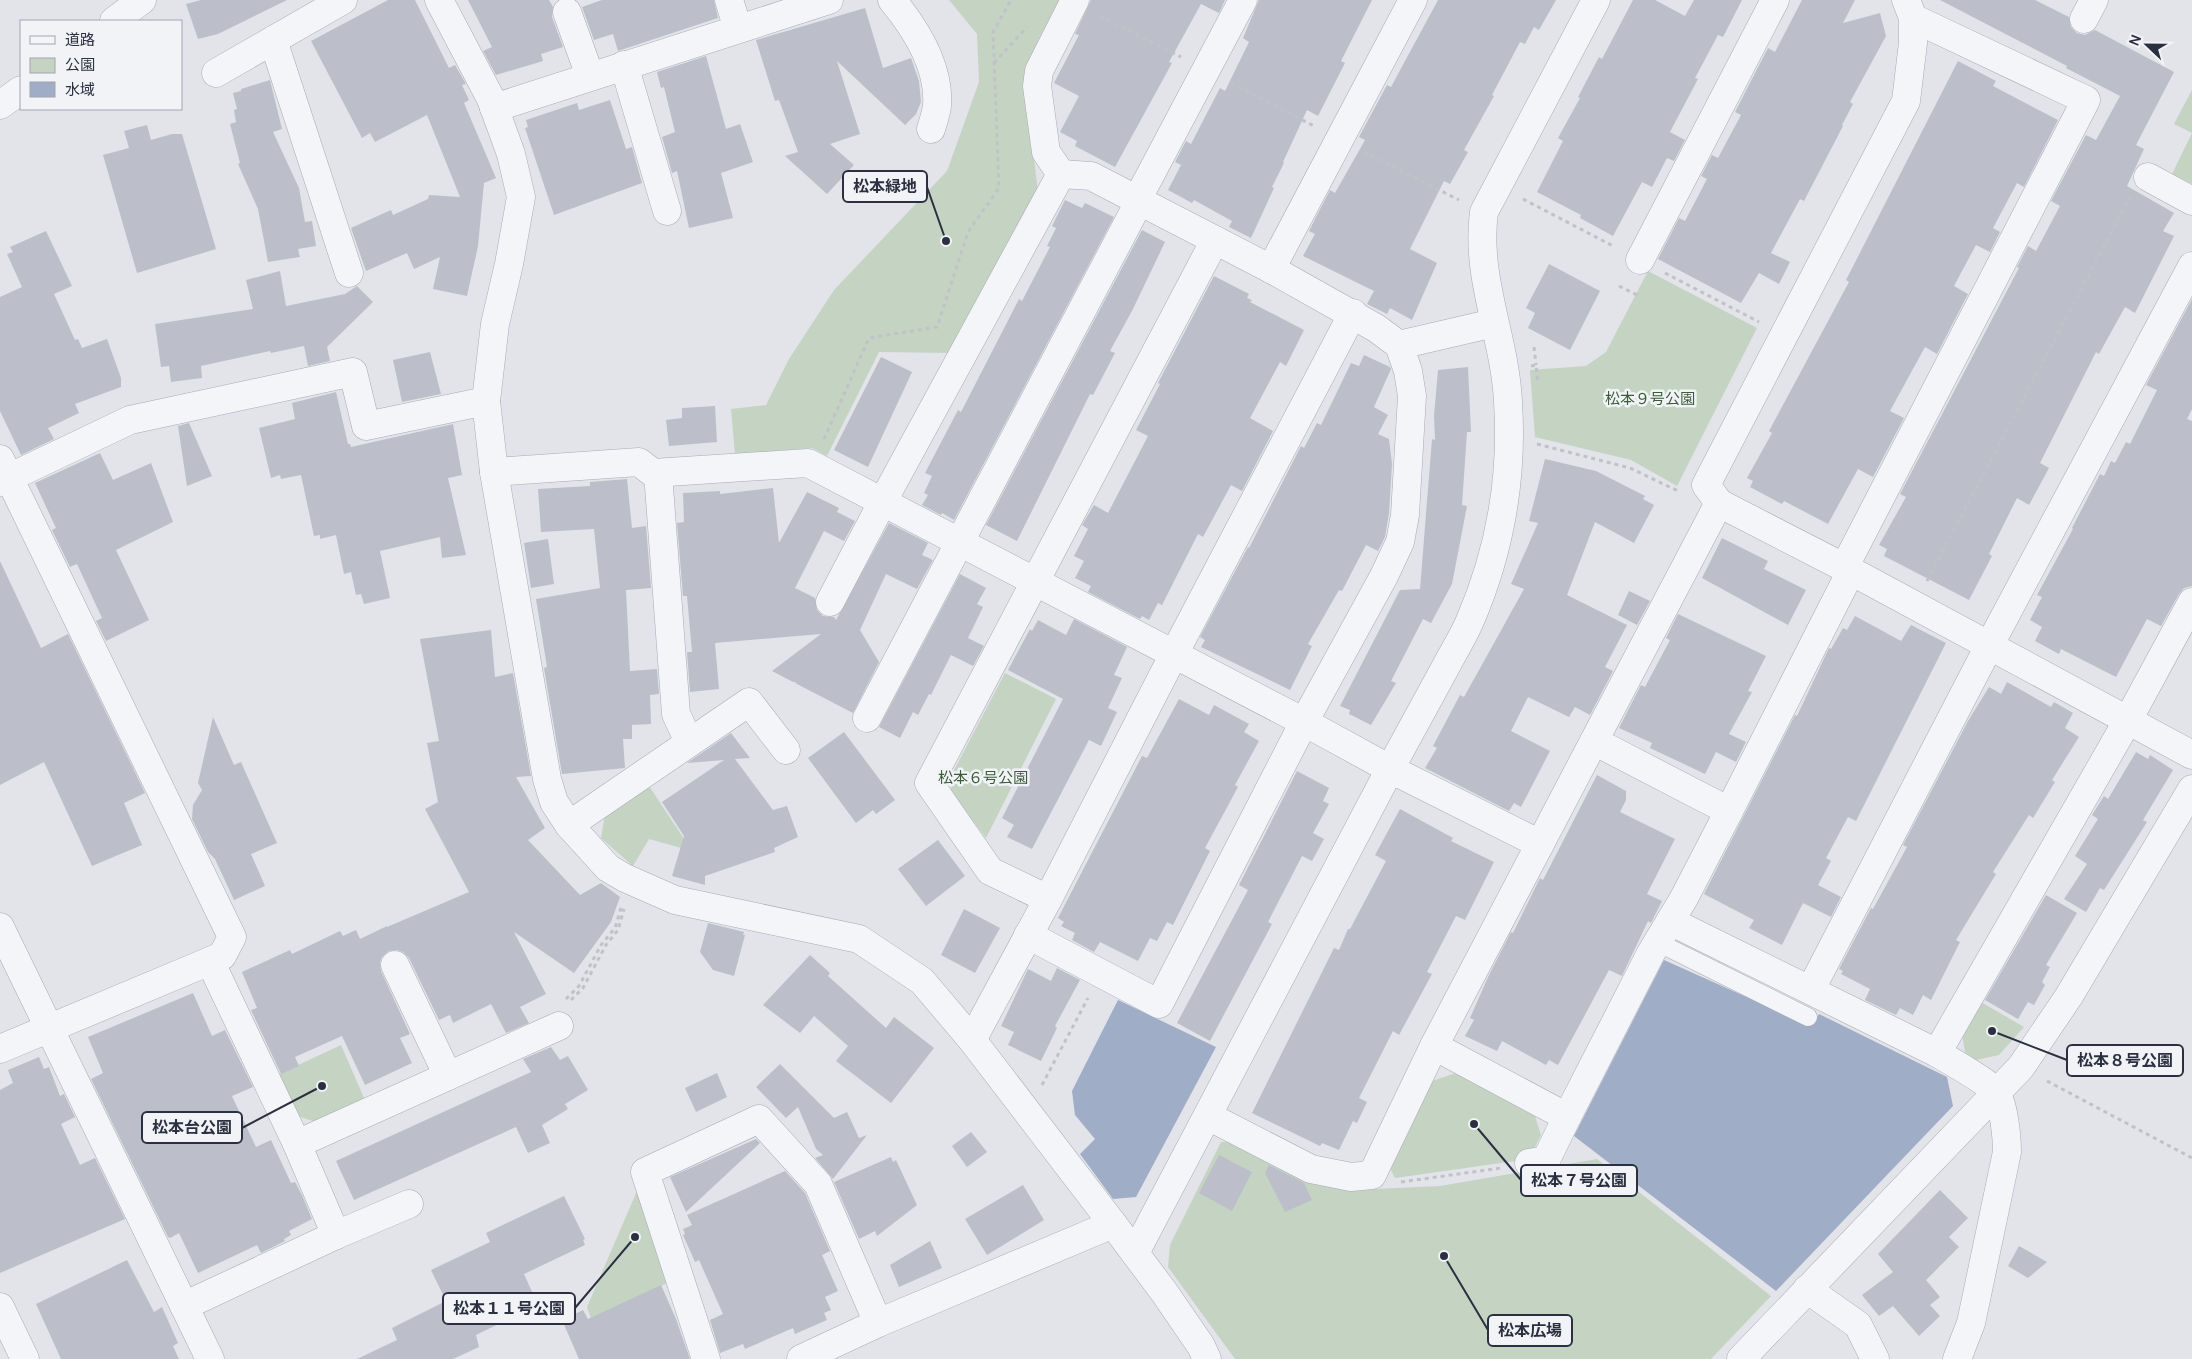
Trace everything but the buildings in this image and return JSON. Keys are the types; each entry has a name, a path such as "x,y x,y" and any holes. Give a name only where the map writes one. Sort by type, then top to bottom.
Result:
{"street":[{"path":"115,20 142,0"},
{"path":"216,73 343,0"},
{"path":"439,0 494,108 511,154 521,197 509,264 495,324 486,400 494,472 547,779 554,802 569,825 608,868 630,881 675,900 860,939 922,981 972,1040 1135,1253 1201,1346 1207,1359"},
{"path":"729,0 748,17"},
{"path":"494,108 624,65 748,17 829,0"},
{"path":"892,0 907,18 929,58 936,88 937,107 931,129"},
{"path":"867,718 1243,0"},
{"path":"1271,269 1413,0"},
{"path":"1135,1253 1469,623 1487,574 1504,514 1508,480 1508,401 1503,363 1482,260 1480,236 1484,212 1596,0"},
{"path":"1640,260 1775,0"},
{"path":"1061,174 1046,152 1037,86 1039,71 1074,1"},
{"path":"1909,9 1913,43 1906,101 1706,485 1719,503 1848,570 2192,755"},
{"path":"1529,1164 1546,1160 1663,932 1729,810 2086,100 1909,9"},
{"path":"567,12 590,76"},
{"path":"273,40 348,273"},
{"path":"624,65 667,211"},
{"path":"1028,935 1159,1004 1304,722 1384,576 1400,542 1404,515 1412,396 1408,371 1399,345 1353,313 1092,176 1061,174"},
{"path":"830,602 882,501 1061,174"},
{"path":"2148,177 2192,200"},
{"path":"1048,899 990,871 929,783 1215,240"},
{"path":"1811,989 1989,646 2192,266"},
{"path":"972,1040 1048,899 1353,313"},
{"path":"1399,345 1494,323"},
{"path":"0,1049 222,956 232,937 3,473 130,420 353,372 366,426 486,400"},
{"path":"494,472 639,462 653,473 808,463 1304,722 1390,770 1540,844"},
{"path":"658,473 676,714 690,742"},
{"path":"1208,1116 1312,1169 1351,1177 1372,1175 1434,1046 1719,503"},
{"path":"1937,1053 2128,720 2192,602"},
{"path":"569,825 749,702 786,750"},
{"path":"1594,741 1729,810"},
{"path":"1740,1359 2021,1067 2069,996 2192,789"},
{"path":"0,927 210,1359"},
{"path":"1663,932 1811,989 1937,1053 1960,1066 1996,1091 2006,1125 2007,1152 1971,1323 1958,1359"},
{"path":"210,961 297,1144 336,1235"},
{"path":"396,965 448,1076"},
{"path":"297,1144 448,1076 557,1021"},
{"path":"1434,1046 1567,1117"},
{"path":"706,1359 645,1172 759,1119 818,1184 878,1323"},
{"path":"184,1306 336,1235 409,1204"},
{"path":"801,1359 878,1323 1113,1224"},
{"path":"1807,1289 1858,1325 1875,1359"},
{"path":"0,1307 25,1359"}],"lane":[{"path":"1663,932 1808,1017"}],"path":[{"path":"813,465 869,338 937,327 968,232 999,188 993,32 1011,0"},
{"path":"1074,1 1466,204"},
{"path":"994,63 1031,22"},
{"path":"1922,590 2142,174 2148,177"},
{"path":"1619,286 1639,296"},
{"path":"1534,347 1538,383"},
{"path":"1529,442 1630,468 1678,491"},
{"path":"557,1021 583,988 606,945 618,930 630,881"},
{"path":"1027,1112 1101,973"},
{"path":"2021,1067 2192,1158"},
{"path":"1372,1175 1395,1183 1529,1164"}],"green space":[{"path":"949,0 1060,0 1034,51 1025,84 1038,192 954,353 879,352 827,456 812,448 735,454 731,409 766,405 789,359 834,290 947,171 979,82 977,34"},
{"path":"2192,90 2192,133 2174,124"},
{"path":"2192,133 2192,184 2172,174"},
{"name":"松本９号公園","path":"1648,271 1757,328 1677,486 1631,460 1535,437 1530,370 1586,366 1606,352"},
{"name":"松本６号公園","path":"1005,673 1056,699 986,838 951,792 951,776"},
{"path":"649,786 692,851 649,839 633,866 601,838 605,815"},
{"path":"1981,1002 2024,1027 1999,1055 1976,1060 1965,1052 1962,1034"},
{"path":"341,1045 364,1098 316,1122 297,1116 279,1074"},
{"path":"1456,1073 1534,1113 1541,1135 1529,1159 1395,1178 1389,1166 1432,1081"},
{"path":"1221,1142 1231,1142 1353,1190 1440,1186 1597,1159 1771,1296 1711,1359 1235,1359 1168,1267 1170,1245"},
{"path":"637,1191 669,1282 591,1319 587,1307"}],"water":[{"path":"1664,960 1811,1026 1819,1014 1947,1077 1953,1106 1776,1291 1574,1136"},
{"path":"1118,1000 1216,1047 1136,1197 1113,1199 1080,1154 1095,1139 1075,1115 1072,1091"}],"place":[{"name":"松本緑地","path":"946,241"},
{"name":"松本８号公園","path":"1992,1031"},
{"name":"松本台公園","path":"322,1086"},
{"name":"松本７号公園","path":"1474,1124"},
{"name":"松本１１号公園","path":"635,1237"},
{"name":"松本広場","path":"1444,1256"}]}
